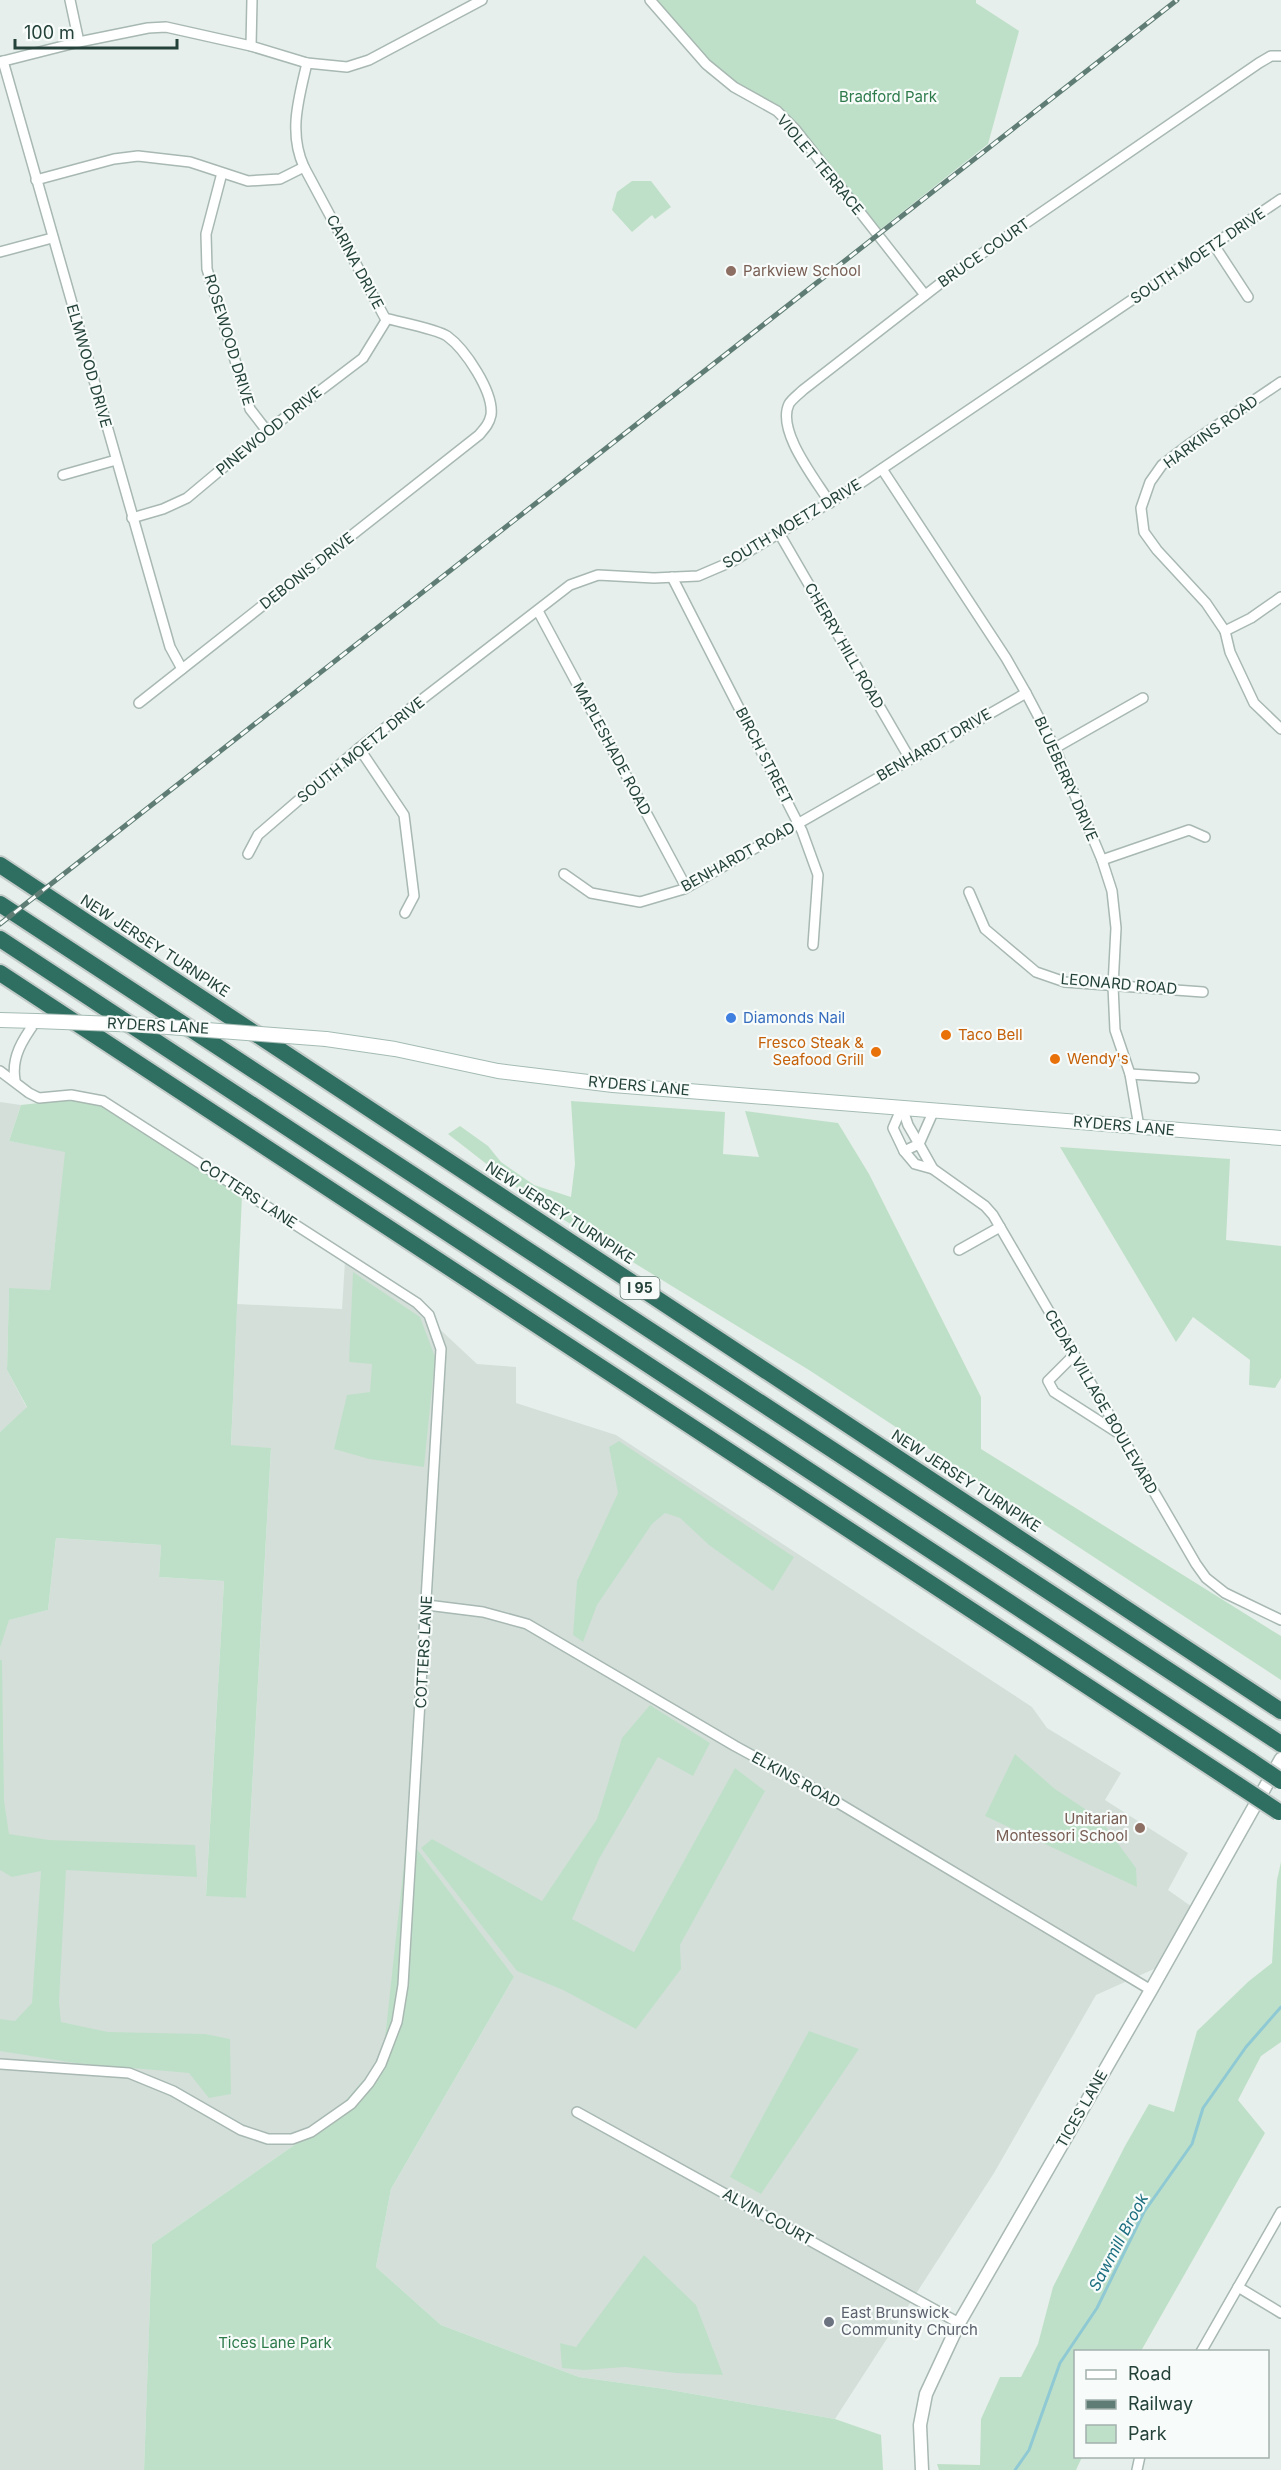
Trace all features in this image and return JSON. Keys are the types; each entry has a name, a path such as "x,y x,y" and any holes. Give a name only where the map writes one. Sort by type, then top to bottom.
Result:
{"highway":[{"name":"NEW JERSEY TURNPIKE","path":"0,865 1280,1711"},
{"name":"I 95","path":"0,904 1281,1744"},
{"path":"0,939 1281,1781"},
{"path":"0,973 1280,1813"}],"main road":[{"name":"RYDERS LANE","path":"0,1020 177,1027 326,1039 395,1049 498,1071 543,1077 1281,1138"}],"street":[{"path":"70,0 78,42"},
{"path":"251,46 252,0"},
{"path":"1,61 78,42 148,28 166,27 251,46 308,63 347,67 369,60 482,0"},
{"name":"VIOLET TERRACE","path":"650,0 706,64 734,87 777,111 795,129 925,295"},
{"name":"BRUCE COURT","path":"830,503 790,437 786,420 789,404 803,390 955,272 1259,63 1271,57 1281,56"},
{"name":"ELMWOOD DRIVE","path":"1,61 170,646 182,669"},
{"name":"CARINA DRIVE","path":"308,63 297,103 295,124 298,153 304,167 385,318 446,334 472,363 491,403 488,424 474,439"},
{"path":"36,180 114,159 138,156 190,162 248,181 263,182 280,179 304,167"},
{"name":"ROSEWOOD DRIVE","path":"222,173 206,234 207,269 250,409 267,431"},
{"name":"SOUTH MOETZ DRIVE","path":"248,854 258,835 359,748 570,585 598,575 672,578 698,576 733,561 882,469 1281,199"},
{"path":"0,252 52,238"},
{"path":"1214,245 1248,297"},
{"name":"PINEWOOD DRIVE","path":"132,518 163,509 187,498 267,431 363,358 387,319"},
{"name":"HARKINS ROAD","path":"1281,382 1162,465 1150,482 1141,508 1144,532 1206,603 1225,631 1230,652 1254,703 1281,729"},
{"name":"DEBONIS DRIVE","path":"140,703 474,439"},
{"path":"63,475 116,460"},
{"name":"BLUEBERRY DRIVE","path":"882,469 1006,658 1026,693 1055,748 1102,860 1112,891 1116,928 1113,986 1115,1030 1130,1074 1139,1127"},
{"name":"CHERRY HILL ROAD","path":"779,534 910,759"},
{"name":"BIRCH STREET","path":"672,578 798,823 818,875 813,945"},
{"path":"1225,631 1251,618 1281,597"},
{"name":"MAPLESHADE ROAD","path":"538,611 686,887"},
{"name":"BENHARDT DRIVE","path":"841,798 1026,693"},
{"path":"1055,748 1143,698"},
{"path":"359,748 404,815 414,896 405,913"},
{"name":"BENHARDT ROAD","path":"564,874 591,893 640,902 686,887 841,798"},
{"path":"1102,860 1189,830 1206,837"},
{"name":"LEONARD ROAD","path":"969,892 985,929 1036,972 1065,982 1203,992"},
{"path":"15,1080 13,1068 17,1053 22,1041 36,1021"},
{"name":"COTTERS LANE","path":"0,1071 39,1098 71,1095 103,1101 417,1303 429,1314 441,1349 403,1985 397,2022 381,2064 351,2104 311,2132 292,2139 268,2139 241,2130 173,2091 129,2073 0,2064"},
{"path":"1130,1074 1194,1078"},
{"path":"902,1107 893,1128 904,1151 919,1144 934,1110"},
{"name":"CEDAR VILLAGE BOULEVARD","path":"902,1107 908,1125 933,1169"},
{"name":"CEDAR VILLAGE BOULEVARD","path":"904,1151 915,1164 933,1169 985,1206 993,1215 1206,1578 1225,1593 1281,1620"},
{"path":"958,1250 1000,1227"},
{"path":"1074,1355 1048,1382 1049,1386 1054,1392 1121,1435"},
{"name":"ELKINS ROAD","path":"427,1605 483,1612 527,1624 735,1746 825,1795 1151,1990"},
{"name":"TICES LANE","path":"922,2470 920,2424 926,2394 959,2323 1281,1759"},
{"name":"ALVIN COURT","path":"577,2112 959,2323"},
{"path":"1202,2350 1281,2212"},
{"path":"1239,2287 1281,2313"}],"shaded area":[{"path":"0,1102 21,1105 9,1141 66,1151 50,1290 9,1289 7,1370 27,1408 0,1432"},
{"path":"345,1261 417,1308 477,1364 516,1367 516,1403 616,1435 1032,1707 1047,1728 1121,1773 1105,1800 1188,1853 1168,1890 1195,1909 1163,1965 1096,1995 994,2173 835,2419 665,2389 579,2377 441,2325 376,2267 391,2189 514,1977 383,2057 326,2123 152,2244 144,2470 0,2470 0,1648 8,1620 48,1610 56,1538 161,1545 159,1577 224,1581 206,1895 246,1898 271,1449 231,1446 237,1304 342,1309"}],"green space":[{"name":"Bradford Park","path":"646,0 976,0 976,3 1019,31 988,144 872,236 779,118 707,73 680,33"},
{"path":"632,181 651,181 671,207 655,219 652,215 632,232 612,210 617,192"},
{"path":"93,1097 242,1195 231,1445 271,1448 246,1898 206,1896 224,1581 159,1577 161,1545 56,1538 48,1610 9,1620 0,1648 0,1432 27,1407 7,1370 9,1288 50,1290 65,1152 9,1141 21,1105"},
{"path":"571,1101 725,1112 723,1154 759,1157 745,1111 838,1123 869,1174 981,1397 981,1449 1281,1636 1281,1680 809,1370 538,1204 448,1134 460,1126 488,1146 501,1162 534,1185 571,1197 575,1164"},
{"path":"1060,1147 1230,1159 1226,1240 1281,1246 1281,1378 1275,1388 1249,1385 1250,1360 1193,1317 1176,1342"},
{"path":"353,1272 420,1317 435,1357 424,1467 369,1459 334,1449 347,1395 370,1392 372,1364 349,1362"},
{"path":"619,1441 794,1557 773,1591 709,1545 680,1518 665,1513 652,1524 597,1605 583,1642 573,1635 577,1581 618,1493 609,1447"},
{"path":"0,1660 2,1660 4,1801 9,1834 49,1840 195,1845 197,1877 66,1870 59,2002 61,2022 108,2032 205,2034 230,2039 231,2094 209,2098 189,2073 75,2063 0,2051 0,2019 15,2021 32,2003 41,1871 12,1877 0,1870"},
{"path":"650,1705 710,1743 693,1776 658,1757 599,1859 572,1919 634,1952 735,1768 765,1791 680,1945 681,1969 636,2029 563,1990 517,1971 421,1848 432,1839 542,1901 597,1819 622,1738"},
{"path":"1015,1754 1055,1789 1100,1819 1136,1868 1137,1887 985,1816"},
{"name":"Tices Lane Park","path":"407,1836 514,1977 391,2189 376,2267 441,2325 579,2377 665,2389 835,2419 881,2435 883,2470 144,2470 152,2244 326,2123 383,2057"},
{"path":"1281,1862 1281,2042 1261,2056 1238,2100 1265,2133 1142,2350 1074,2350 1074,2458 1082,2458 1076,2470 939,2470 937,2464 980,2465 981,2419 1000,2377 1021,2377 1038,2344 1053,2287 1149,2104 1174,2112 1197,2031 1249,1981 1272,1963 1277,1880"},
{"path":"809,2031 859,2049 761,2194 730,2177"},
{"path":"644,2255 696,2305 723,2375 676,2373 625,2367 584,2370 562,2368 560,2343 576,2347"}],"waterway":[{"name":"Sawmill Brook","path":"1015,2470 1029,2450 1060,2363 1097,2308 1144,2212 1192,2144 1203,2108 1246,2047 1281,2007"}],"railway":[{"path":"0,924 1177,0"}],"place":[{"name":"Parkview School","path":"731,271"},
{"name":"Diamonds Nail","path":"731,1018"},
{"name":"Taco Bell","path":"946,1035"},
{"name":"Fresco Steak & Seafood Grill","path":"876,1052"},
{"name":"Wendy's","path":"1055,1059"},
{"name":"Unitarian Montessori School","path":"1140,1828"},
{"name":"East Brunswick Community Church","path":"829,2322"}]}
